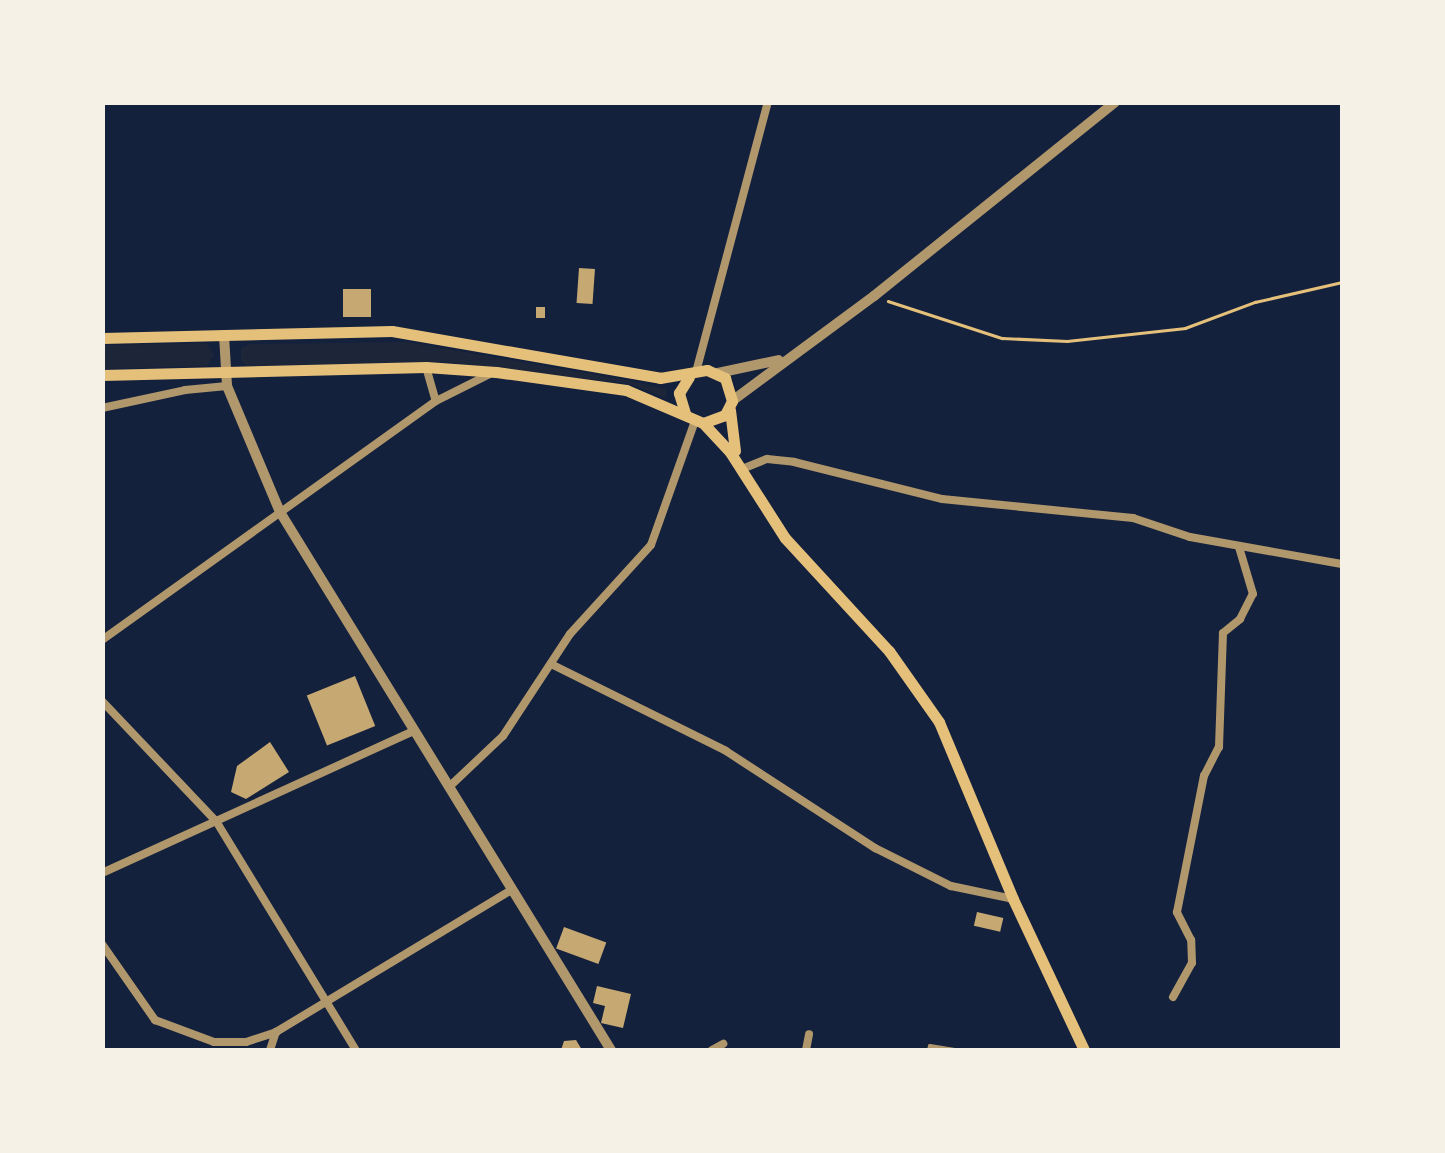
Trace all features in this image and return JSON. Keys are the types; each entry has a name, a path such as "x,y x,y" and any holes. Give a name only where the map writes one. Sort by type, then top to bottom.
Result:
{"main road":[{"path":"102,338 392,331 660,378 718,373 730,384 731,436 742,469"},
{"path":"102,374 426,367 612,387 694,419 718,420 731,405"},
{"path":"693,374 679,394 694,419 742,469 785,538 889,651 931,709 954,750 1013,900 1084,1050"}],"street":[{"path":"693,374 768,102"},
{"path":"731,405 874,296 1115,102"},
{"path":"224,335 227,386 280,512 510,891 612,1050"},
{"path":"718,373 779,360 803,350"},
{"path":"426,367 436,401"},
{"path":"102,640 436,401 496,372"},
{"path":"102,408 185,390 227,386"},
{"path":"449,788 503,736 570,634 651,545 694,419"},
{"path":"742,469 768,459 794,462 942,499 1133,518 1190,538 1342,564"},
{"path":"1173,997 1192,963 1192,940 1177,912 1204,776 1220,747 1223,633 1240,620 1253,594 1239,548"},
{"path":"551,664 726,751 874,848 951,886 1013,900"},
{"path":"102,701 216,821 356,1050"},
{"path":"102,873 414,731"},
{"path":"102,944 155,1020 214,1042 246,1042 276,1032 510,891"},
{"path":"270,1050 278,1039 276,1032"},
{"path":"806,1050 809,1034"},
{"path":"712,1050 723,1044"}],"lane":[{"path":"929,1050 930,1046 955,1050"}],"path":[{"path":"874,296 1002,338 1068,341 1185,328 1256,302 1342,282"}],"shaded area":[{"path":"407,342 632,381 666,389 666,398 630,384 443,362 247,366 241,361 241,348 250,344"},
{"path":"206,343 214,355 207,366 103,369 103,345"}],"building":[{"path":"579,268 595,269 593,304 577,303"},
{"path":"343,289 371,289 371,317 343,317"},
{"path":"536,307 545,307 545,318 536,318"},
{"path":"355,676 375,726 327,746 307,695"},
{"path":"270,742 289,772 246,799 231,792 237,766"},
{"path":"977,912 1003,918 1000,932 974,926"},
{"path":"564,927 606,942 598,964 556,949"},
{"path":"597,986 631,994 623,1028 601,1023 605,1006 593,1003"},
{"path":"576,1040 582,1050 561,1050 564,1041"}]}
